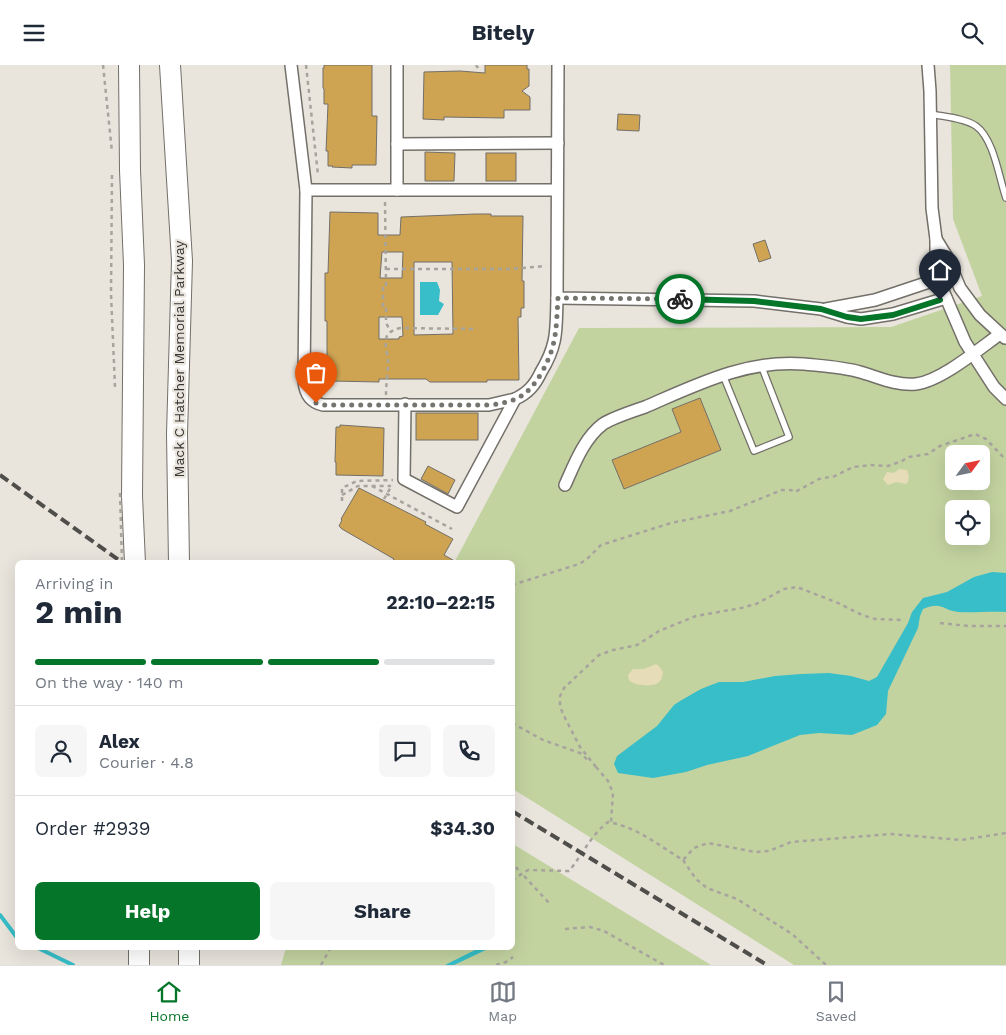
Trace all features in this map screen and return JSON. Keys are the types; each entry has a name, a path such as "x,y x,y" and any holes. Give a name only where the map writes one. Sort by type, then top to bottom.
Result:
{"highway":[{"path":"129,65 130,170 134,265 126,495 135,560"},
{"name":"Mack C Hatcher Memorial Parkway","path":"170,65 182,261 177,433 179,560"},
{"path":"138,950 139,965"},
{"path":"189,950 189,965"}],"street":[{"path":"291,65 306,190 304,381 307,394 313,402 323,405 489,405 515,399 531,389 551,356 556,336 558,298 558,65"},
{"path":"397,65 397,190"},
{"path":"928,65 932,208 938,279 965,342 994,387 1006,399"},
{"path":"930,91 936,65"},
{"path":"397,144 558,143"},
{"path":"306,190 558,191"},
{"path":"564,485 583,446 603,424 723,375 761,365 802,364 860,372 898,383 915,384 932,379 1003,337 980,315 960,288 947,257 936,239"},
{"path":"821,309 875,300 938,279"},
{"path":"558,298 739,300 821,309 861,319 893,315 946,298"},
{"path":"405,404 404,479 457,507 515,399"}],"lane":[{"path":"930,114 976,126 985,135 1006,198"},
{"path":"723,375 754,451 789,437 761,365"}],"path":[{"path":"103,65 113,156"},
{"path":"306,65 319,190"},
{"path":"112,175 111,295 116,394"},
{"path":"385,190 386,285 383,285 383,309 386,309 386,323 390,332"},
{"path":"386,269 521,269 558,265"},
{"path":"386,405 388,362 386,343 390,332 400,329 476,329"},
{"path":"515,584 570,568 586,560 601,545 629,535 671,523 730,511 782,490 795,492 819,479 835,476 853,467 888,466 909,457 928,453 966,436 975,434 986,439 1006,460"},
{"path":"342,501 342,487 356,481 394,480 384,499"},
{"path":"342,495 358,486 391,486"},
{"path":"372,486 452,529"},
{"path":"122,560 126,495"},
{"path":"612,822 613,793 608,781 580,747 560,706 560,696 564,688 599,655 638,645 659,631 696,616 756,604 784,589 797,587 838,603 862,615 875,619 902,620"},
{"path":"940,623 968,626 1006,626"},
{"path":"515,725 543,740 580,753 596,767"},
{"path":"515,879 528,870 569,871 580,857 592,835 608,822 612,822 633,829 648,837 683,860 696,879 707,889 737,899 792,935 826,965"},
{"path":"683,860 694,849 708,843 755,852 769,851 791,842 891,834 960,840 1006,833"},
{"path":"515,865 518,870"},
{"path":"524,876 550,904"},
{"path":"565,929 590,927 604,931 664,965"},
{"path":"321,965 329,950"},
{"path":"496,965 506,962 513,957"}],"green space":[{"path":"950,65 1006,65 1006,965 794,965 515,790 515,560 456,560 579,328 891,327 982,296 953,219"},
{"path":"515,845 711,965 281,965 285,950 515,950"}],"sand":[{"path":"899,469 907,470 909,478 906,484 896,482 888,485 883,479 887,472 894,473"},
{"path":"656,664 663,672 660,681 654,685 635,684 629,680 628,675 633,669 644,669"}],"water":[{"path":"420,282 437,282 440,290 439,301 444,304 438,315 420,315"},
{"path":"992,572 1006,573 1006,612 958,612 938,606 923,609 918,628 888,691 886,714 877,725 852,735 819,733 800,735 748,756 707,765 686,772 653,778 618,773 614,764 617,756 657,726 674,705 701,689 719,682 743,682 775,676 829,673 869,681 877,677 908,623 912,612 923,598 947,592 974,577"},
{"path":"475,950 486,950 454,965 445,965"}],"building":[{"path":"324,65 372,65 372,116 377,116 376,165 352,165 352,168 328,166 328,151 326,151 328,104 324,104"},
{"path":"485,65 527,65 527,69 529,69 529,86 522,91 530,97 530,110 504,110 504,118 444,117 444,120 423,119 424,72 460,71 485,73"},
{"path":"618,114 640,115 639,131 617,130"},
{"path":"425,152 455,153 454,181 425,181"},
{"path":"486,153 516,153 516,181 486,181"},
{"path":"330,212 378,213 378,235 400,235 401,217 475,214 523,216 522,281 524,281 524,308 521,308 521,317 518,317 519,380 487,380 487,382 430,382 426,379 379,379 379,382 331,381 331,359 327,359 327,321 325,321 325,273 328,273","holes":["382,252 403,252 402,278 380,278","414,262 452,262 453,334 414,335","379,317 402,317 403,336 399,337 399,339 379,339"]},
{"path":"765,240 771,258 759,262 753,244"},
{"path":"700,398 721,450 624,489 612,460 681,432 672,409"},
{"path":"416,413 478,413 478,440 416,440"},
{"path":"340,425 384,428 383,476 336,475 336,427 340,427"},
{"path":"428,466 455,480 448,494 421,479"},
{"path":"359,488 426,522 425,524 453,539 444,555 453,560 394,560 342,529 339,526"}],"waterway":[{"path":"0,915 15,935"},
{"path":"42,950 73,965"}],"railway":[{"path":"0,475 119,560"},
{"path":"515,813 767,965"}],"way so far":[{"path":"316,403 323,405 499,404 521,397 531,389 551,356 556,336 558,298 680,299"}],"route":[{"path":"680,299 754,301 821,309 861,319 893,315 940,300"}]}
